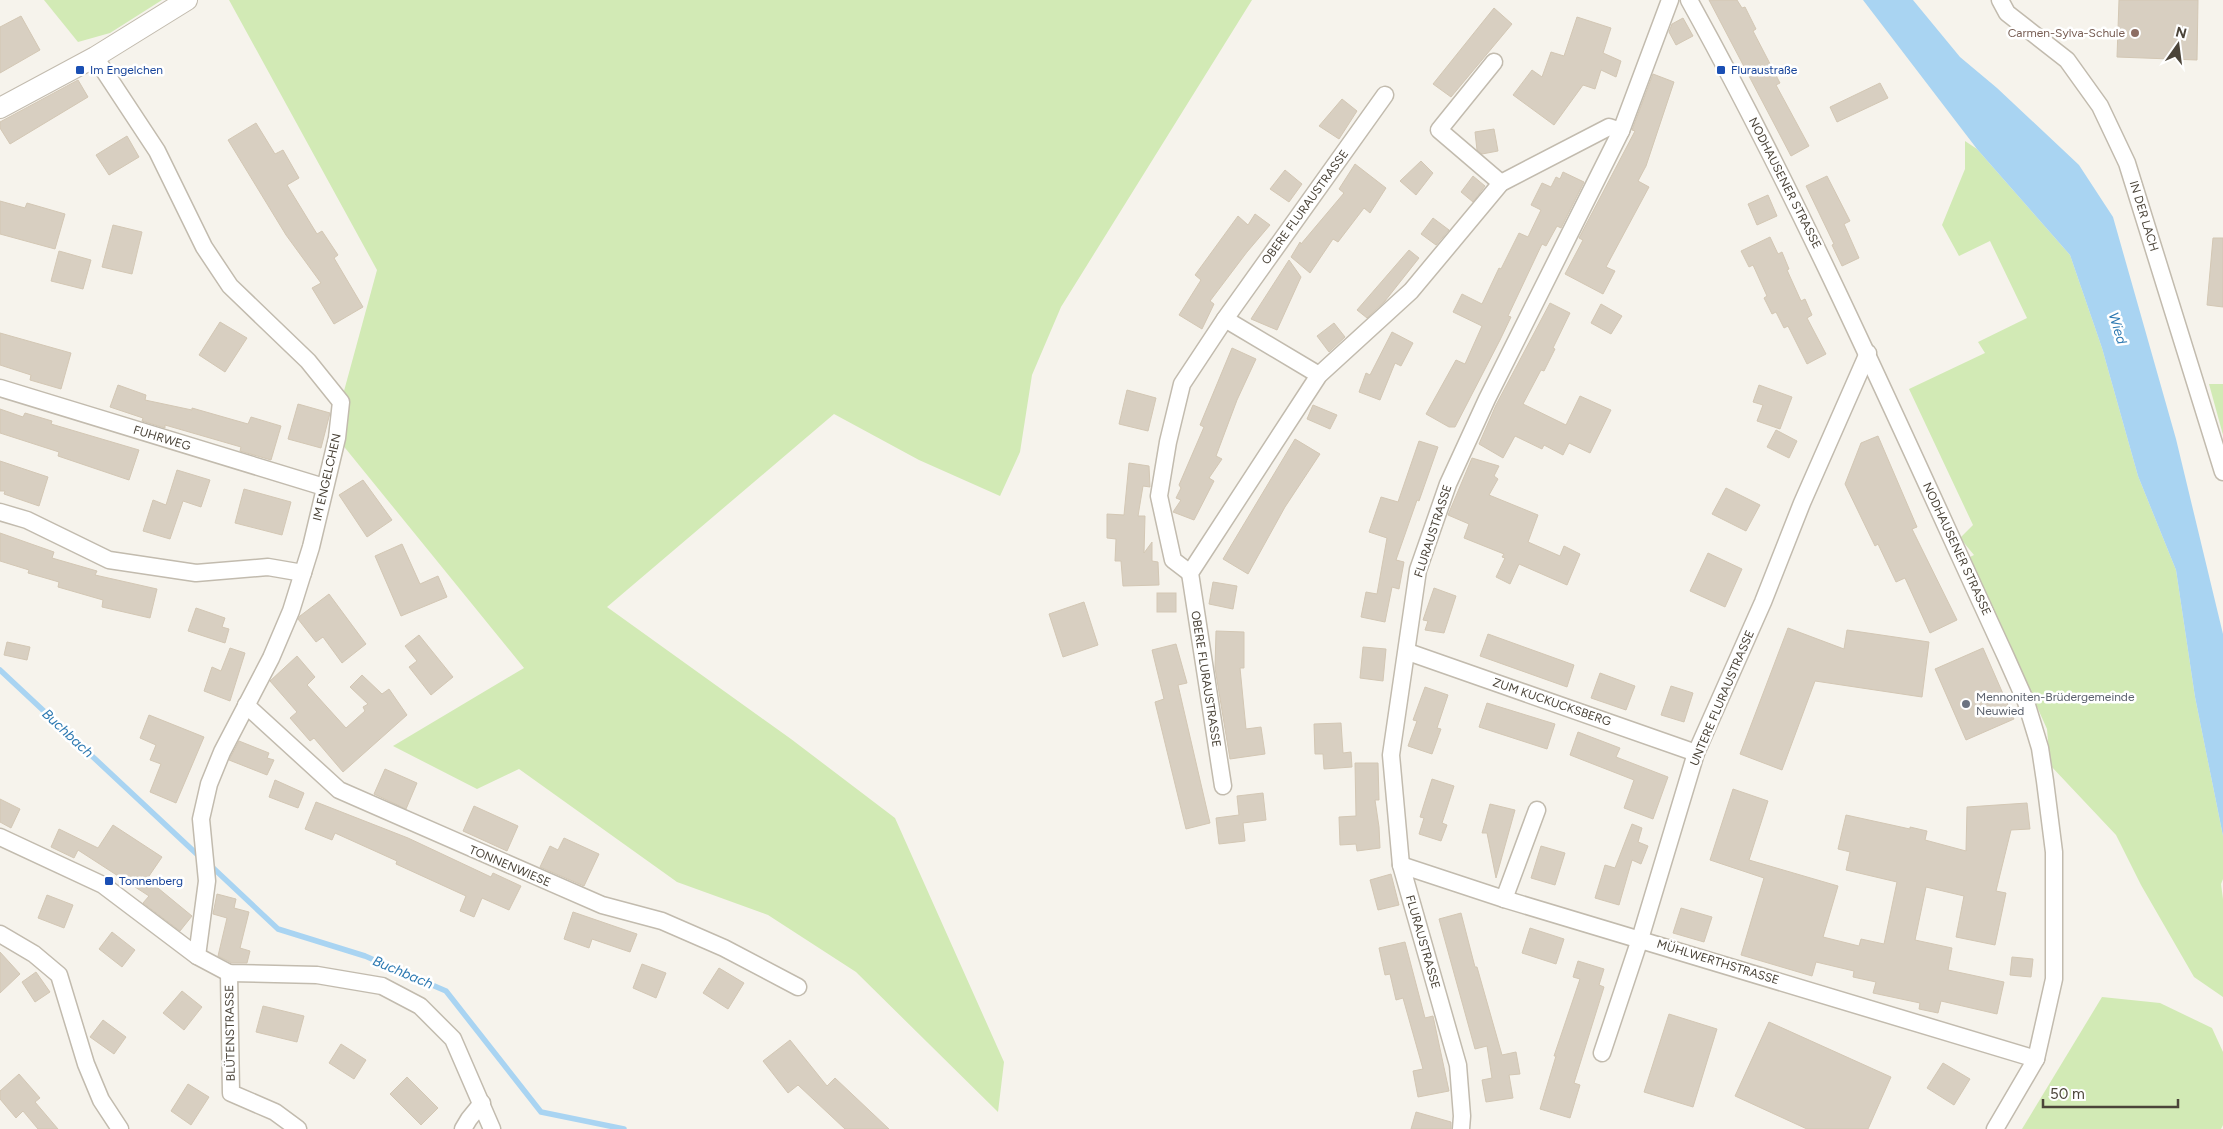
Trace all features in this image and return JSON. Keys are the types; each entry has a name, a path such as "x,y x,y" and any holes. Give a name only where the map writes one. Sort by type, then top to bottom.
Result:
{"street":[{"path":"0,108 94,57 187,0"},
{"name":"FLURAUSTRASSE","path":"1461,1129 1462,1116 1458,1065 1401,865 1391,755 1408,652 1418,570 1448,484 1487,399 1621,131 1670,0"},
{"name":"NODHAUSENER STRASSE","path":"1689,0 1793,197 1868,353 2026,702 2040,748 2054,852 2054,980 2036,1059 1994,1129"},
{"name":"IN DER LACH","path":"2000,0 2007,14 2067,60 2100,106 2127,163 2223,472"},
{"name":"IM ENGELCHEN","path":"94,57 157,151 204,247 230,286 308,361 341,402 337,438 303,573 291,611 271,658 222,752 208,784 201,819 207,881 197,956"},
{"path":"1494,62 1439,130 1502,183"},
{"name":"OBERE FLURAUSTRASSE","path":"1223,786 1190,573 1173,560 1159,496 1168,442 1182,384 1225,319 1385,95"},
{"path":"1190,573 1319,375 1412,291 1502,183 1609,128 1621,131"},
{"path":"1225,319 1319,375"},
{"name":"UNTERE FLURAUSTRASSE","path":"1602,1053 1640,939 1696,753 1763,602 1802,502 1868,353"},
{"name":"FUHRWEG","path":"0,388 324,487"},
{"path":"0,512 27,520 109,560 196,573 268,567 303,573"},
{"name":"ZUM KUCKUCKSBERG","path":"1408,652 1696,753"},
{"name":"TONNENWIESE","path":"246,705 339,790 602,905 662,921 706,940 798,987"},
{"path":"1504,899 1537,810"},
{"path":"0,837 103,886 197,956 229,973 317,976 382,986 420,1006 454,1040 492,1129"},
{"name":"MÜHLWERTHSTRASSE","path":"1401,865 1504,899 2036,1059"},
{"path":"0,934 34,954 59,975 86,1064 101,1100 120,1129"},
{"name":"BLÜTENSTRASSE","path":"229,973 231,1093 275,1112 298,1129"},
{"path":"464,1129 469,1118 482,1103"}],"green space":[{"path":"44,0 162,0 110,33 78,42"},
{"path":"229,0 1252,0 1061,307 1032,375 1020,452 1000,496 919,460 834,414 607,607 791,739 895,818 1004,1062 998,1112 856,972 768,915 677,882 519,769 477,789 393,746 524,668 337,438 341,402 377,270"},
{"path":"1965,141 1977,149 2070,255 2102,348 2138,476 2176,570 2195,697 2223,836 2223,879 2221,884 2223,899 2223,997 2194,977 2141,885 2116,835 2050,765 2047,729 1970,557 1974,555 1960,538 1973,525 1909,389 1985,353 1978,342 2027,318 1990,241 1959,256 1942,225 1965,169"},
{"path":"2209,384 2223,384 2223,435"},
{"path":"2102,997 2160,1003 2212,1028 2223,1052 2223,1125 2221,1129 2022,1129"}],"water":[{"name":"Wied","path":"1863,0 1913,0 1960,57 1997,88 2079,165 2113,217 2176,439 2223,634 2223,836 2195,697 2176,570 2138,476 2102,348 2070,255 1977,149"}],"building":[{"path":"1709,0 1737,0 1742,8 1745,7 1756,29 1753,31 1780,83 1776,85 1809,146 1791,156"},
{"path":"2119,0 2198,0 2197,60 2117,57"},
{"path":"1494,8 1512,24 1451,97 1433,84"},
{"path":"21,16 40,50 0,73 0,27"},
{"path":"1577,17 1611,28 1603,53 1621,61 1616,77 1601,70 1595,89 1583,85 1554,125 1513,95 1532,70 1542,77 1551,52 1564,56"},
{"path":"1683,18 1693,36 1676,45 1669,32 1672,24"},
{"path":"1653,74 1674,82 1646,166 1638,181 1649,187 1606,267 1615,271 1603,294 1565,274 1583,240 1579,238 1635,131 1632,130"},
{"path":"78,80 88,97 10,144 0,128 0,122"},
{"path":"1880,83 1888,98 1837,122 1830,107"},
{"path":"1342,99 1357,111 1339,139 1319,126"},
{"path":"256,123 275,154 283,150 299,178 287,185 317,234 322,231 338,255 334,258 363,307 334,324 312,288 321,283 286,235 228,140"},
{"path":"1494,129 1498,151 1482,154 1477,150 1475,132"},
{"path":"127,136 139,157 109,175 96,155"},
{"path":"1421,161 1433,173 1416,195 1400,181"},
{"path":"1355,164 1386,188 1370,213 1364,208 1338,242 1333,239 1310,273 1291,257 1300,242 1301,244 1344,193 1339,189"},
{"path":"1285,170 1302,184 1289,202 1270,189"},
{"path":"1563,172 1584,182 1561,228 1557,226 1546,246 1542,244 1508,316 1511,317 1500,340 1455,427 1449,427 1426,414 1456,360 1465,364 1482,326 1453,312 1462,294 1482,304 1499,268 1501,269 1519,233 1528,237 1541,210 1531,205 1542,183 1551,187 1556,177 1560,179"},
{"path":"1473,176 1485,186 1473,202 1461,192"},
{"path":"1827,176 1850,221 1844,224 1859,258 1842,266 1832,245 1834,244 1806,186"},
{"path":"1768,195 1777,216 1757,225 1748,204"},
{"path":"0,201 25,208 27,203 65,214 55,249 0,234"},
{"path":"1255,214 1270,225 1210,301 1214,304 1202,329 1179,315 1201,280 1195,275 1238,216 1248,225"},
{"path":"1433,218 1449,230 1436,245 1421,234"},
{"path":"113,225 142,232 132,274 102,267"},
{"path":"1770,237 1778,254 1782,252 1789,269 1787,270 1801,301 1805,299 1812,315 1807,318 1826,354 1807,364 1788,326 1784,328 1776,312 1772,314 1764,298 1767,296 1753,265 1749,267 1741,251"},
{"path":"2213,238 2223,238 2223,307 2207,305"},
{"path":"1409,250 1419,258 1385,301 1367,318 1357,310"},
{"path":"59,251 91,260 83,289 51,281"},
{"path":"1289,260 1301,277 1277,330 1251,319"},
{"path":"1550,303 1570,313 1544,371 1541,370 1523,404 1566,425 1580,396 1611,410 1590,453 1569,443 1563,455 1544,445 1542,449 1515,436 1503,458 1479,444 1496,405"},
{"path":"1601,304 1622,316 1611,334 1591,323"},
{"path":"220,322 247,338 225,372 199,355"},
{"path":"1334,323 1345,337 1329,352 1317,336"},
{"path":"1392,332 1413,343 1401,366 1395,363 1380,400 1359,392 1366,373 1370,375"},
{"path":"0,333 71,353 61,389 30,380 31,375 0,365"},
{"path":"1232,348 1256,359 1237,400 1216,456 1222,459 1209,478 1214,481 1194,520 1173,512 1181,500 1176,498 1181,488 1179,485 1204,427 1200,425"},
{"path":"118,385 146,395 145,400 192,410 192,408 248,424 251,417 281,426 271,460 240,451 241,447 165,425 165,428 142,421 143,418 110,407"},
{"path":"1759,385 1792,397 1780,429 1757,421 1763,405 1753,402"},
{"path":"1127,390 1156,398 1148,431 1119,424"},
{"path":"298,404 330,413 321,448 288,439"},
{"path":"1313,405 1337,415 1330,429 1307,419"},
{"path":"0,409 23,417 25,413 52,421 51,424 139,450 129,480 58,456 59,452 0,433"},
{"path":"1776,430 1797,441 1789,458 1767,447"},
{"path":"1878,436 1917,527 1912,529 1957,620 1930,633 1905,578 1896,582 1878,544 1875,546 1845,484 1861,443"},
{"path":"1295,439 1320,454 1285,507 1248,574 1223,559"},
{"path":"1419,441 1438,447 1396,560 1404,562 1399,589 1392,587 1385,622 1361,617 1366,592 1377,594 1387,538 1369,532 1381,497 1398,502"},
{"path":"1472,458 1499,466 1494,476 1498,479 1489,495 1538,515 1528,542 1560,556 1564,546 1580,554 1567,585 1519,564 1510,584 1496,577 1505,558 1502,557 1504,554 1464,538 1469,524 1448,515"},
{"path":"0,461 48,477 39,506 4,494 5,491 0,491"},
{"path":"1129,463 1149,466 1150,487 1143,486 1138,516 1145,516 1144,553 1152,542 1152,561 1158,562 1159,585 1123,586 1121,561 1115,561 1116,539 1107,538 1107,514 1124,515"},
{"path":"177,470 210,480 201,507 183,501 170,539 143,531 153,500 166,505"},
{"path":"363,480 392,520 367,537 339,495"},
{"path":"1726,488 1760,505 1746,531 1712,514"},
{"path":"244,489 291,502 282,535 235,523"},
{"path":"0,533 54,552 52,558 97,571 95,575 157,589 150,618 102,607 103,600 58,587 59,582 28,573 29,570 0,561"},
{"path":"402,544 420,584 438,576 447,597 401,616 375,556"},
{"path":"1708,553 1742,569 1725,607 1690,591"},
{"path":"1213,582 1237,586 1233,609 1209,604"},
{"path":"1434,588 1456,596 1444,633 1425,630 1428,621 1423,620"},
{"path":"1157,593 1176,593 1176,612 1157,612"},
{"path":"329,594 366,644 342,663 323,637 316,642 298,619"},
{"path":"1084,602 1098,645 1063,657 1049,614"},
{"path":"196,608 225,618 222,627 229,629 225,643 188,631"},
{"path":"1788,628 1844,649 1847,630 1929,642 1922,697 1815,681 1782,770 1740,754"},
{"path":"1216,631 1244,632 1244,668 1240,668 1246,729 1261,727 1265,754 1230,759 1215,668"},
{"path":"1488,634 1574,665 1567,687 1480,656"},
{"path":"419,635 453,677 431,695 409,667 417,661 405,646"},
{"path":"7,642 30,647 27,660 4,655"},
{"path":"1176,644 1187,683 1178,685 1210,823 1186,829 1155,702 1164,699 1152,650"},
{"path":"1363,647 1386,649 1383,681 1360,678"},
{"path":"230,648 245,653 230,701 204,691 212,667 221,671"},
{"path":"1983,648 2014,719 1966,740 1935,669"},
{"path":"297,656 315,677 307,685 346,728 365,711 363,707 368,704 350,687 362,675 382,694 389,689 407,715 343,772 314,738 310,741 290,718 297,712 270,681"},
{"path":"1600,673 1635,686 1626,710 1591,698"},
{"path":"1671,686 1693,693 1684,722 1661,715"},
{"path":"1425,687 1448,695 1437,728 1441,729 1432,754 1408,746 1417,721 1413,720"},
{"path":"1487,703 1555,724 1547,749 1479,727"},
{"path":"149,715 204,737 176,803 150,792 161,764 150,760 156,745 140,738"},
{"path":"1341,723 1343,753 1351,752 1352,767 1324,769 1323,754 1315,754 1314,724"},
{"path":"1578,732 1620,748 1616,757 1668,777 1653,819 1624,808 1634,780 1570,755"},
{"path":"239,741 269,753 267,758 274,760 267,775 229,760"},
{"path":"1355,763 1378,763 1379,800 1375,800 1380,848 1357,851 1356,844 1340,845 1339,817 1356,816"},
{"path":"385,769 417,783 406,809 374,794"},
{"path":"1432,779 1454,786 1442,823 1447,825 1441,841 1419,834 1424,818 1420,817"},
{"path":"275,780 304,793 298,808 269,797"},
{"path":"1733,789 1768,801 1749,860 1838,886 1823,937 1859,946 1861,939 1884,944 1897,882 1846,870 1850,852 1838,849 1846,815 1927,831 1925,840 1966,851 1967,807 2027,803 2030,829 2011,830 1996,891 2006,893 1995,945 1956,937 1964,896 1926,887 1915,940 1952,948 1948,970 2004,982 1997,1014 1941,1001 1938,1013 1919,1009 1920,1003 1873,993 1876,982 1853,977 1854,971 1816,962 1812,976 1741,955 1764,878 1710,860"},
{"path":"1263,793 1266,820 1243,823 1245,841 1219,844 1216,818 1239,815 1237,796"},
{"path":"0,799 20,809 11,828 0,822"},
{"path":"316,802 408,838 491,877 493,873 521,886 509,910 482,898 474,917 460,911 466,896 396,864 397,861 335,833 332,840 305,829"},
{"path":"1490,804 1515,810 1496,878 1487,833 1482,833"},
{"path":"474,806 518,826 507,851 463,831"},
{"path":"1632,824 1642,828 1638,842 1648,846 1641,864 1632,860 1619,905 1595,898 1605,865 1615,868"},
{"path":"113,825 162,857 147,879 192,916 180,931 143,903 149,896 78,850 74,858 51,847 59,829 98,848"},
{"path":"564,838 599,854 584,886 540,867 550,846 558,850"},
{"path":"1541,846 1565,853 1555,885 1531,878"},
{"path":"1391,874 1399,905 1378,910 1370,880"},
{"path":"217,894 236,899 234,908 249,912 240,948 250,951 247,963 232,963 218,956 227,918 213,914"},
{"path":"47,895 73,905 64,928 38,918"},
{"path":"1681,908 1712,917 1704,942 1673,933"},
{"path":"573,912 637,934 630,952 592,939 589,948 564,939"},
{"path":"1461,913 1475,967 1477,967 1502,1055 1516,1052 1520,1074 1509,1075 1513,1098 1486,1102 1482,1080 1492,1078 1487,1046 1475,1049 1439,919"},
{"path":"1530,928 1564,939 1556,964 1522,953"},
{"path":"112,932 135,950 122,967 99,949"},
{"path":"1405,942 1425,1018 1433,1016 1449,1091 1418,1097 1413,1071 1423,1069 1403,998 1396,1000 1390,974 1385,975 1379,948"},
{"path":"0,952 20,974 0,993"},
{"path":"2012,957 2033,959 2031,977 2010,975"},
{"path":"1578,961 1604,969 1599,985 1604,987 1574,1083 1580,1085 1570,1118 1540,1109 1556,1056 1554,1056 1580,979 1573,977"},
{"path":"642,964 666,973 656,998 633,988"},
{"path":"719,968 744,983 728,1009 703,993"},
{"path":"36,972 50,992 35,1002 22,982"},
{"path":"182,991 202,1007 184,1030 163,1013"},
{"path":"263,1006 304,1016 297,1042 256,1032"},
{"path":"1669,1014 1717,1029 1693,1107 1644,1092"},
{"path":"103,1020 126,1037 114,1054 90,1037"},
{"path":"1769,1022 1891,1077 1868,1129 1807,1129 1735,1096"},
{"path":"790,1040 827,1086 835,1078 889,1129 845,1129 798,1085 788,1093 763,1061"},
{"path":"341,1044 366,1060 354,1079 329,1063"},
{"path":"1943,1063 1970,1079 1954,1105 1927,1088"},
{"path":"19,1074 40,1098 35,1102 58,1129 38,1129 23,1111 16,1118 0,1099 0,1091"},
{"path":"407,1077 438,1108 421,1125 390,1094"},
{"path":"188,1084 209,1097 191,1125 171,1111"},
{"path":"1416,1112 1451,1122 1451,1129 1411,1129"}],"waterway":[{"name":"Buchbach","path":"0,670 201,858"},
{"name":"Buchbach","path":"211,866 278,929 365,956 446,991 541,1112 624,1129"}],"place":[{"name":"Carmen-Sylva-Schule","path":"2135,33"},
{"name":"Im Engelchen","path":"80,70"},
{"name":"Fluraustraße","path":"1721,70"},
{"name":"Mennoniten-Brüdergemeinde Neuwied","path":"1966,704"},
{"name":"Tonnenberg","path":"109,881"}]}
